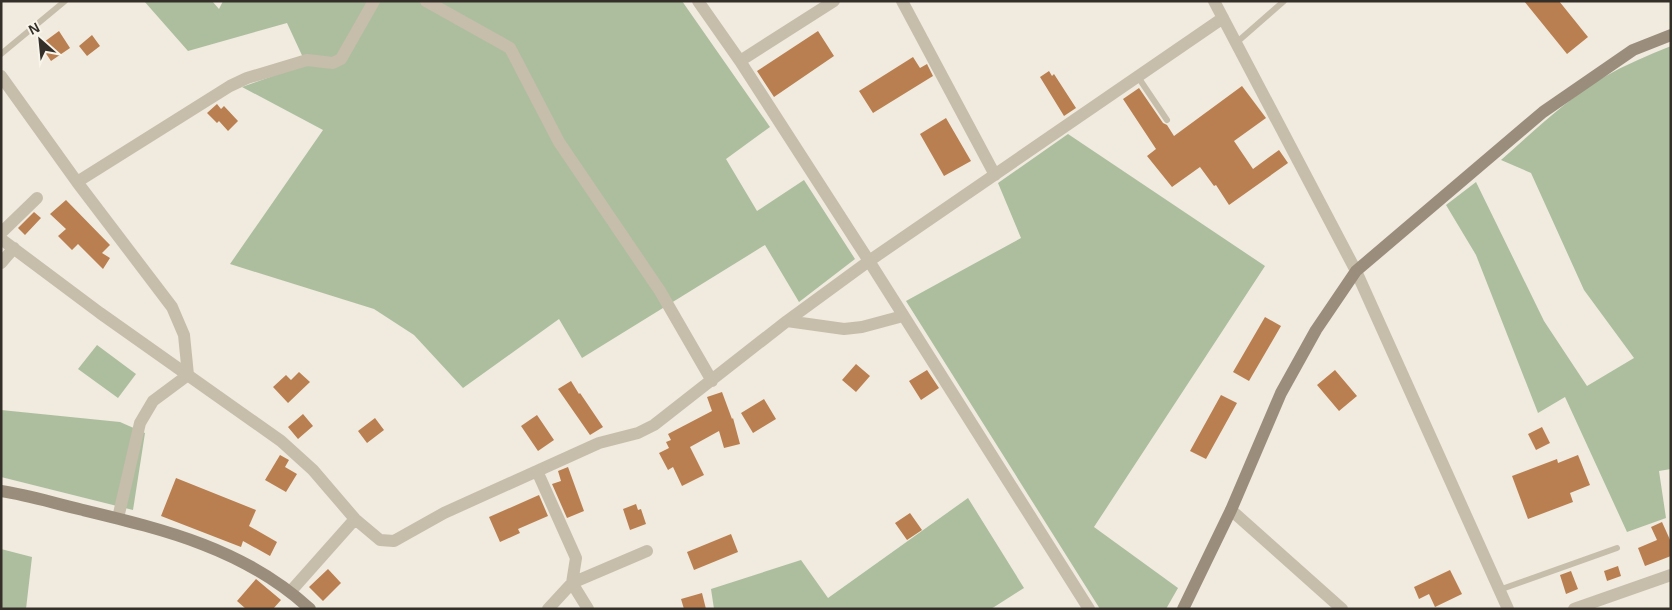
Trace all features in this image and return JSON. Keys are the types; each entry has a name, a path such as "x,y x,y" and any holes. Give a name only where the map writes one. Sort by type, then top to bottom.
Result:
{"street":[{"path":"77,182 230,86 247,78 307,60 333,63 341,59 374,1"},
{"path":"426,1 510,48 560,142 660,291 712,381"},
{"path":"698,1 740,61 869,261 1089,609"},
{"path":"740,61 834,1"},
{"path":"902,1 995,175"},
{"path":"1214,1 1356,271 1508,609"},
{"path":"1,239 100,313 281,441 313,470 355,519 380,540 394,541 444,513 537,471 600,443 638,433 654,425 787,320 869,261 1223,18"},
{"path":"1183,609 1231,510 1281,393 1316,330 1356,271 1544,112 1633,50 1671,35"},
{"path":"1,76 77,182 172,307 184,335 188,375"},
{"path":"1,233 36,198"},
{"path":"1,263 14,248"},
{"path":"787,320 844,329 862,327 903,316"},
{"path":"118,518 140,423 153,401 188,375"},
{"path":"537,471 576,558 572,583 588,609"},
{"path":"1,492 118,518 221,550 291,591 310,609"},
{"path":"1231,510 1342,609"},
{"path":"291,591 355,519"},
{"path":"548,609 572,583 647,551"},
{"path":"1574,609 1671,575"}],"lane":[{"path":"1,54 65,1"},
{"path":"1236,44 1284,1"},
{"path":"1138,77 1167,120"},
{"path":"1499,590 1617,548"}],"green space":[{"path":"144,1 212,1 219,9 223,1 682,1 770,127 726,159 757,211 804,180 855,259 799,302 765,245 582,358 559,319 463,388 414,335 374,309 230,264 323,130 242,87 306,64 287,23 188,51"},
{"path":"1671,46 1671,469 1659,471 1666,518 1627,532 1565,397 1538,413 1476,255 1446,205 1476,182 1544,321 1587,386 1634,358 1584,290 1531,173 1501,160 1551,116 1590,86 1628,64"},
{"path":"1068,134 1265,266 1094,527 1178,588 1166,609 1100,609 906,301 1021,238 998,183"},
{"path":"97,345 136,374 118,398 78,369"},
{"path":"1,410 120,422 145,433 133,510 1,477"},
{"path":"968,498 1024,588 991,609 714,609 711,589 801,560 828,598"},
{"path":"1,549 32,557 26,609 1,609"}],"building":[{"path":"1524,1 1559,1 1588,37 1567,54"},
{"path":"59,31 70,48 51,61 43,49 47,46 44,42"},
{"path":"818,31 834,56 774,97 757,71"},
{"path":"92,35 100,46 87,56 79,46"},
{"path":"913,57 920,68 927,64 933,76 873,113 859,91"},
{"path":"1049,71 1052,76 1054,74 1076,108 1064,116 1040,77"},
{"path":"1242,86 1266,118 1234,141 1253,169 1279,150 1288,163 1229,205 1216,185 1214,186 1200,167 1172,187 1147,156 1156,149 1123,99 1139,88 1174,136"},
{"path":"217,104 221,109 224,106 238,121 228,131 219,121 217,123 207,113"},
{"path":"946,118 971,161 944,176 920,134"},
{"path":"66,200 110,245 102,253 110,258 103,269 78,244 72,250 58,236 66,229 50,214"},
{"path":"34,212 41,218 25,235 18,228"},
{"path":"1265,317 1281,326 1249,381 1233,372"},
{"path":"856,364 870,376 856,392 842,380"},
{"path":"927,370 939,388 921,400 909,381"},
{"path":"1335,370 1357,396 1339,411 1317,385"},
{"path":"299,372 310,382 288,403 273,387 286,375 291,380"},
{"path":"571,381 603,427 590,435 558,389"},
{"path":"722,392 733,418 740,444 724,448 719,431 690,447 704,475 682,486 673,467 668,470 659,453 669,448 666,442 671,440 668,434 712,411 707,397"},
{"path":"1221,395 1237,403 1206,459 1190,451"},
{"path":"764,399 776,419 753,433 741,413"},
{"path":"303,414 313,426 298,439 288,427"},
{"path":"537,415 554,440 538,451 521,426"},
{"path":"375,418 384,430 367,443 358,431"},
{"path":"1542,427 1550,443 1536,450 1528,434"},
{"path":"280,455 289,460 285,467 297,474 286,492 265,480"},
{"path":"1578,455 1590,485 1570,493 1573,502 1528,519 1512,476 1557,459 1558,463"},
{"path":"568,467 584,511 567,518 552,484 561,481 558,471"},
{"path":"176,478 256,510 249,526 277,542 270,556 243,541 241,547 161,516"},
{"path":"539,495 548,516 518,529 520,533 500,542 489,517"},
{"path":"636,504 638,510 641,509 646,524 630,530 623,509"},
{"path":"910,513 922,530 907,540 895,523"},
{"path":"1662,522 1671,542 1671,556 1645,566 1638,548 1657,540 1651,527"},
{"path":"731,534 738,552 694,570 687,552"},
{"path":"1618,566 1621,576 1607,581 1604,571"},
{"path":"328,569 341,583 323,601 309,587"},
{"path":"1450,570 1462,594 1435,607 1429,594 1419,599 1414,587"},
{"path":"1571,571 1578,589 1566,594 1560,575"},
{"path":"256,579 281,600 273,609 246,609 237,601"},
{"path":"702,593 706,609 684,609 681,599"}]}
